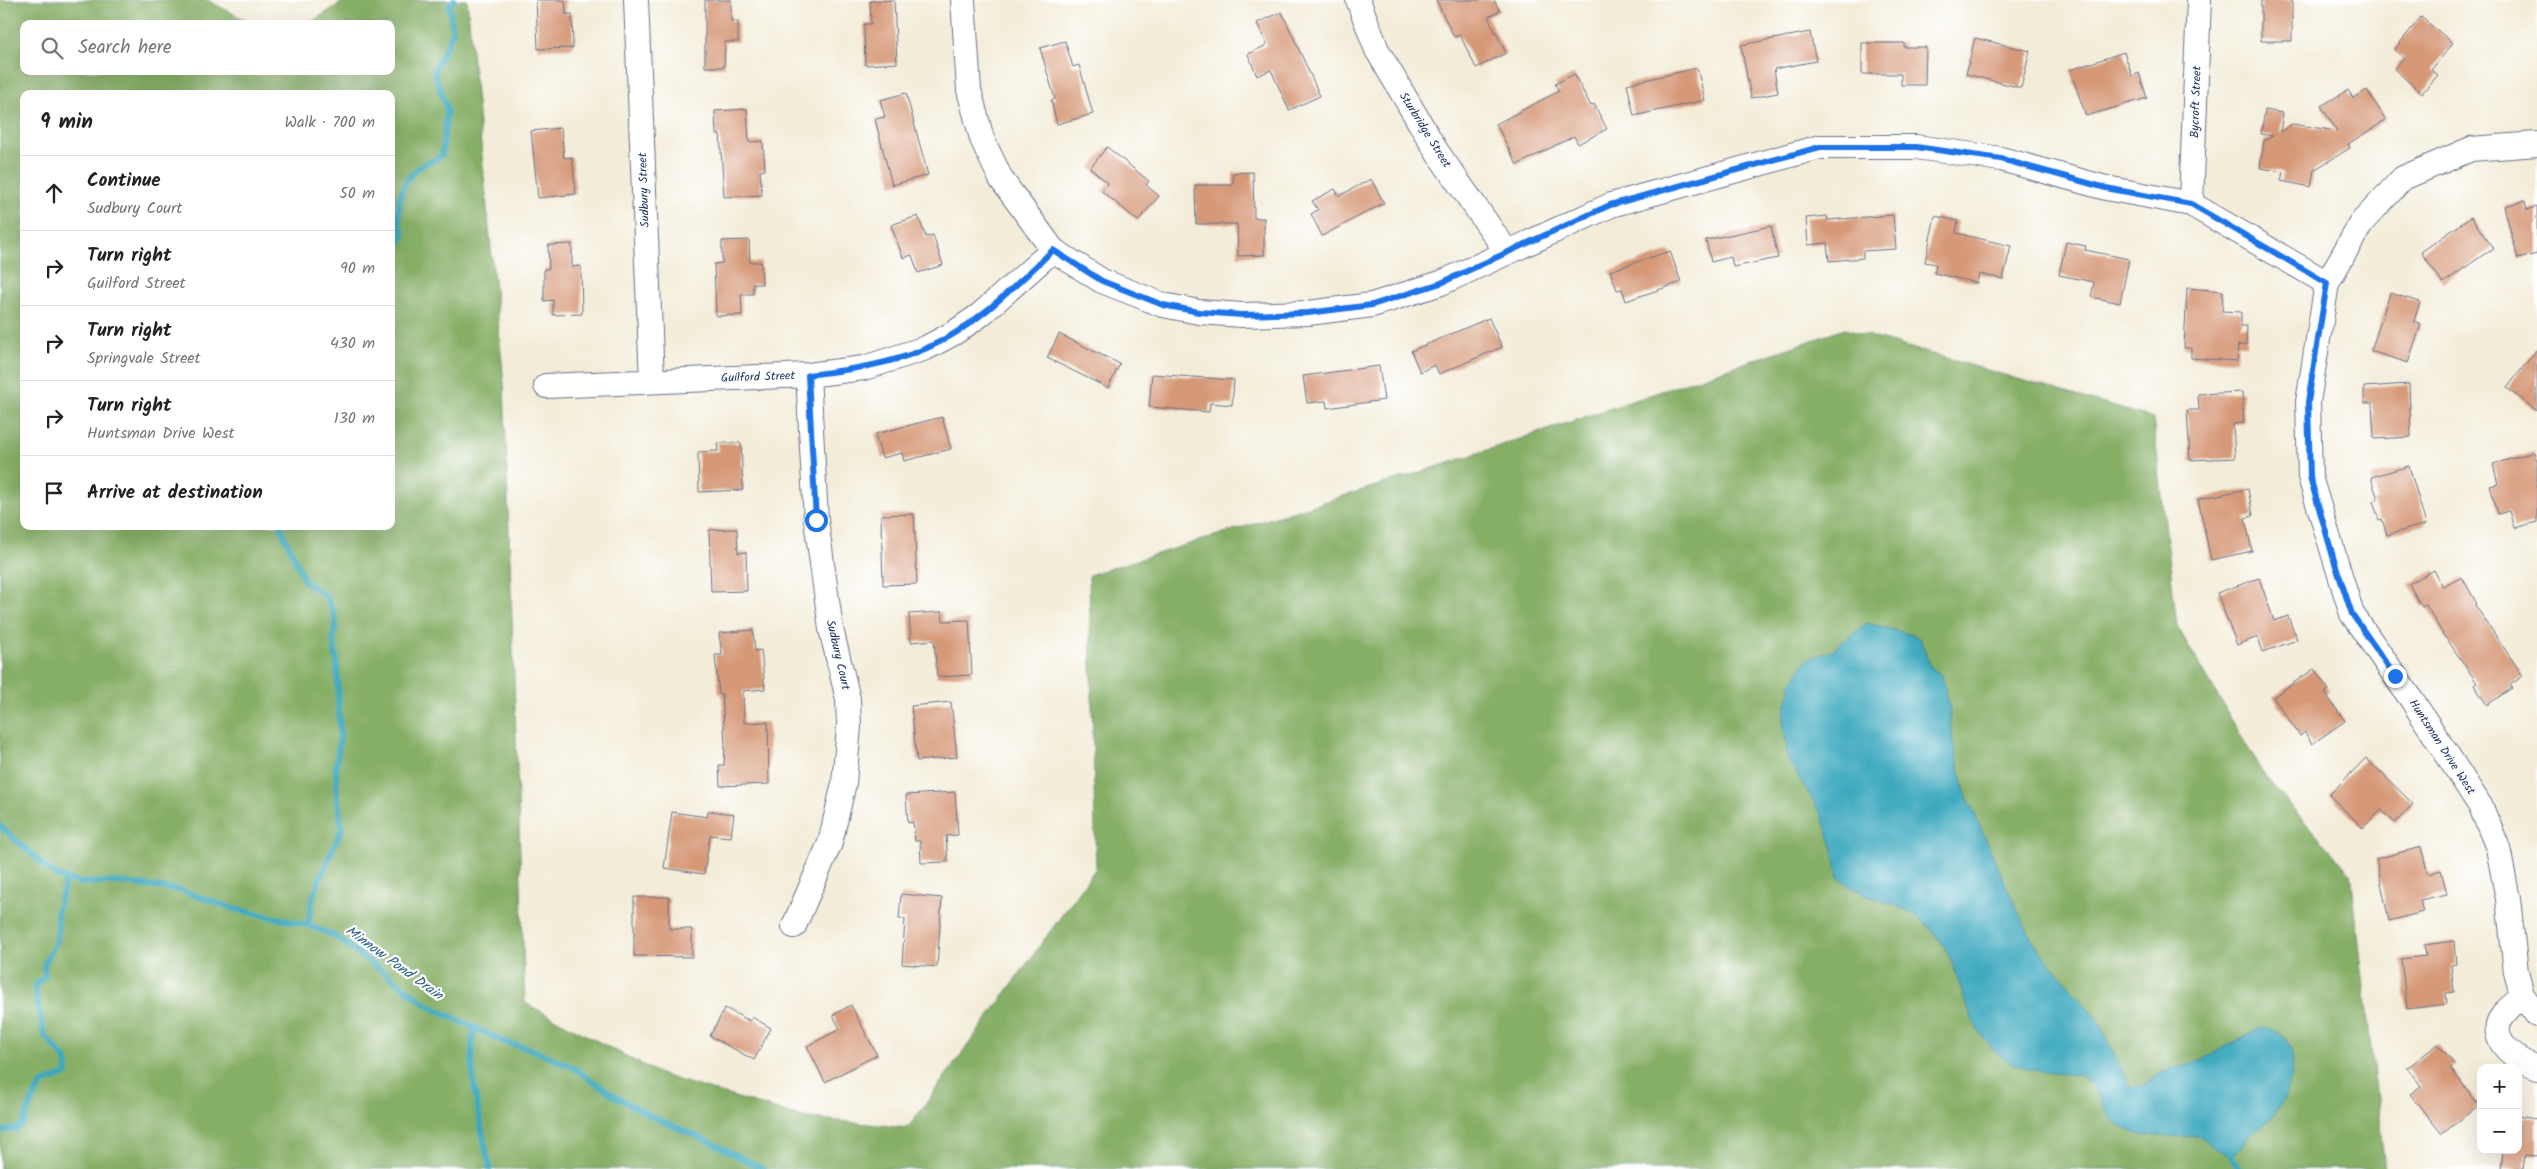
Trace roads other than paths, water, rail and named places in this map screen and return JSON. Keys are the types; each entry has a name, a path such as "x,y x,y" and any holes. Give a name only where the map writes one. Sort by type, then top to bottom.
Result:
{"street":[{"name":"Sudbury Street","path":"636,0 652,381"},
{"path":"963,0 969,90 982,139 1001,179 1053,250 1102,281 1163,305 1199,312 1242,315 1308,313 1372,305 1441,283 1610,205 1820,147 1916,147 2001,159 2106,188 2191,204 2327,283 2362,222 2403,178 2471,149 2537,144"},
{"name":"Sturbridge Street","path":"1358,0 1377,50 1437,152 1507,252"},
{"name":"Bycroft Street","path":"2191,204 2199,0"},
{"name":"Guilford Street","path":"546,386 808,375 864,368 926,348 954,333 980,315 1053,250"},
{"name":"Huntsman Drive West","path":"2327,283 2308,402 2310,477 2352,614 2412,700 2481,807 2495,840 2508,899 2516,972 2522,995 2537,1015"},
{"name":"Sudbury Court","path":"794,926 830,843 844,783 849,727 848,699 831,629 816,520 808,375"},
{"path":"2522,995 2501,1018 2497,1028 2499,1040 2524,1063 2537,1068"}],"water":[{"path":"1867,623 1913,635 1920,639 1930,666 1942,676 1949,704 1952,738 1965,792 2006,886 2030,936 2038,948 2100,1023 2130,1088 2142,1087 2158,1074 2203,1059 2261,1028 2276,1032 2286,1039 2291,1050 2293,1063 2291,1076 2282,1103 2275,1114 2248,1136 2236,1152 2223,1153 2197,1136 2152,1135 2119,1126 2112,1119 2094,1088 2078,1074 2035,1070 2017,1065 2003,1057 1990,1047 1980,1032 1970,1014 1950,958 1942,943 1930,928 1908,911 1860,891 1838,877 1832,845 1820,812 1788,760 1783,720 1791,684 1806,660 1831,651"}],"waterway":[{"path":"395,246 403,236 399,226 399,207 405,183 416,170 442,155 447,110 434,71 453,32 449,5 454,0"},
{"path":"282,530 305,582 327,597 335,617 336,626 333,638 337,664 340,737 336,768 337,796 342,828 320,878 312,901 308,925"},
{"name":"Minnow Pond Drain","path":"0,826 56,876 82,883 117,882 179,890 235,909 308,925 335,936 429,1006 504,1042 531,1049 572,1067 615,1096 653,1117 714,1144 763,1169"},
{"path":"0,1131 16,1129 22,1125 35,1095 43,1083 67,1074 66,1060 44,1035 35,989 36,984 45,976 44,965 55,944 58,932 57,911 66,880"},
{"path":"475,1027 472,1042 473,1078 490,1169"},
{"path":"2230,1153 2239,1169"}]}
